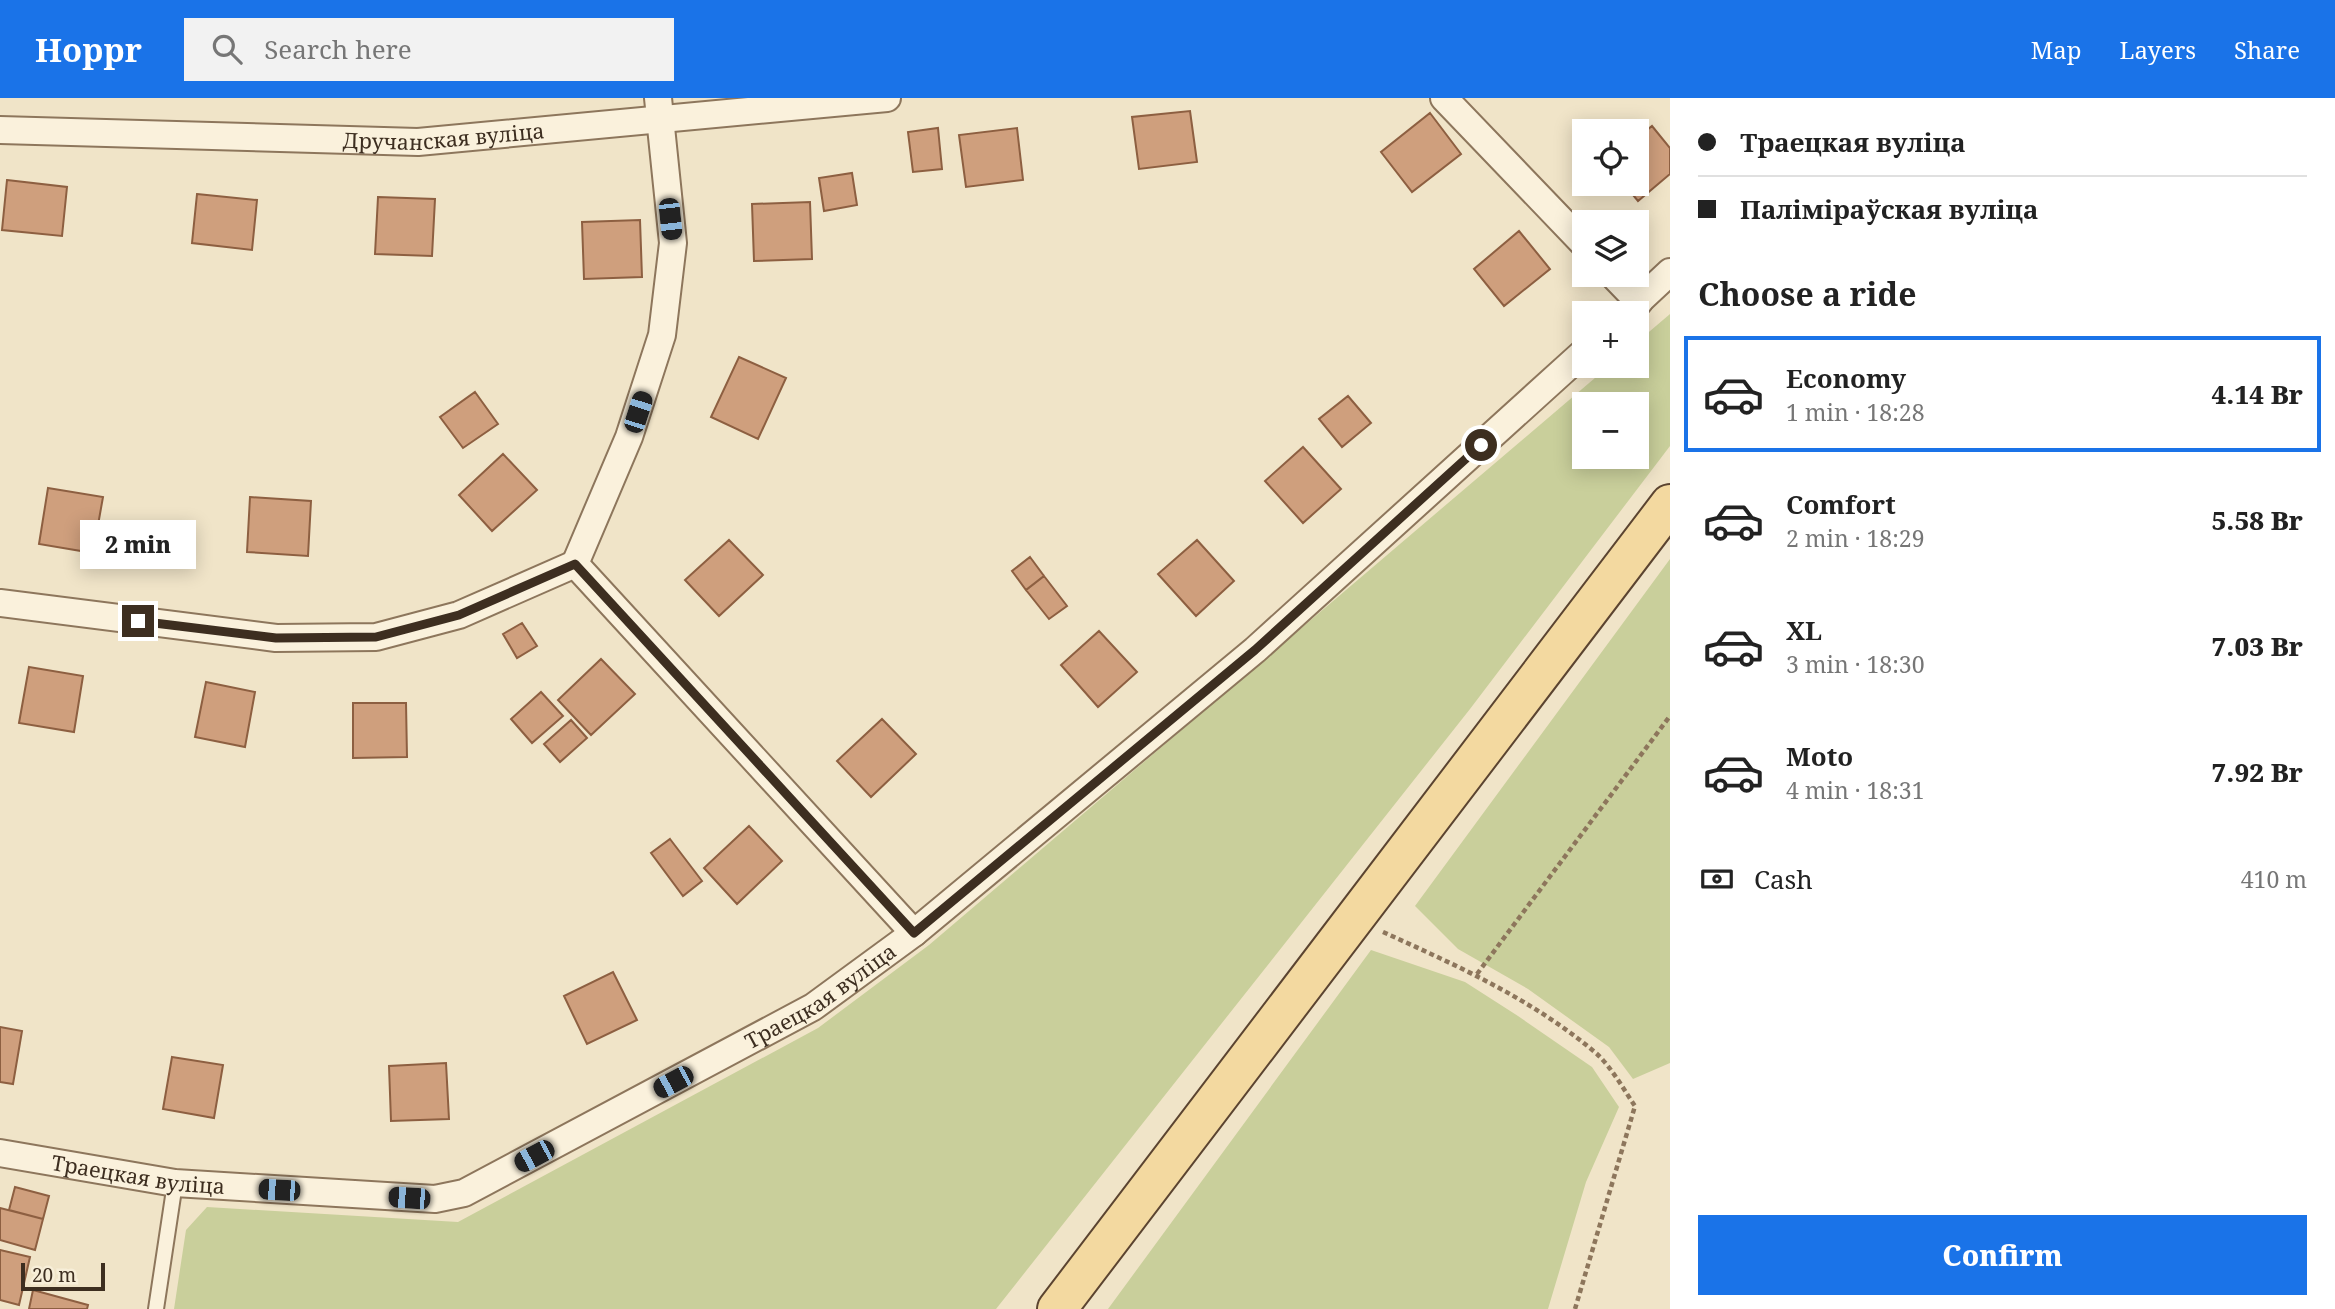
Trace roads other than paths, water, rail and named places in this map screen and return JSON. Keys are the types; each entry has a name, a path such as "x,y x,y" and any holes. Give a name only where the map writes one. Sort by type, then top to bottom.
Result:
{"main road":[{"path":"1057,1309 1670,504"}],"street":[{"name":"Дручанская вуліца","path":"0,130 418,142 659,108 887,98"},
{"path":"1444,98 1572,231"},
{"path":"0,603 276,638 376,637 459,615 575,564 629,437 662,335 673,243 659,108"},
{"path":"1639,301 1670,272"},
{"name":"Траецкая вуліца","path":"0,1153 175,1183 435,1199 464,1193 813,1007 914,933 1255,650 1572,363"},
{"path":"575,564 914,933"}],"lane":[{"path":"156,1309 175,1183"}]}
